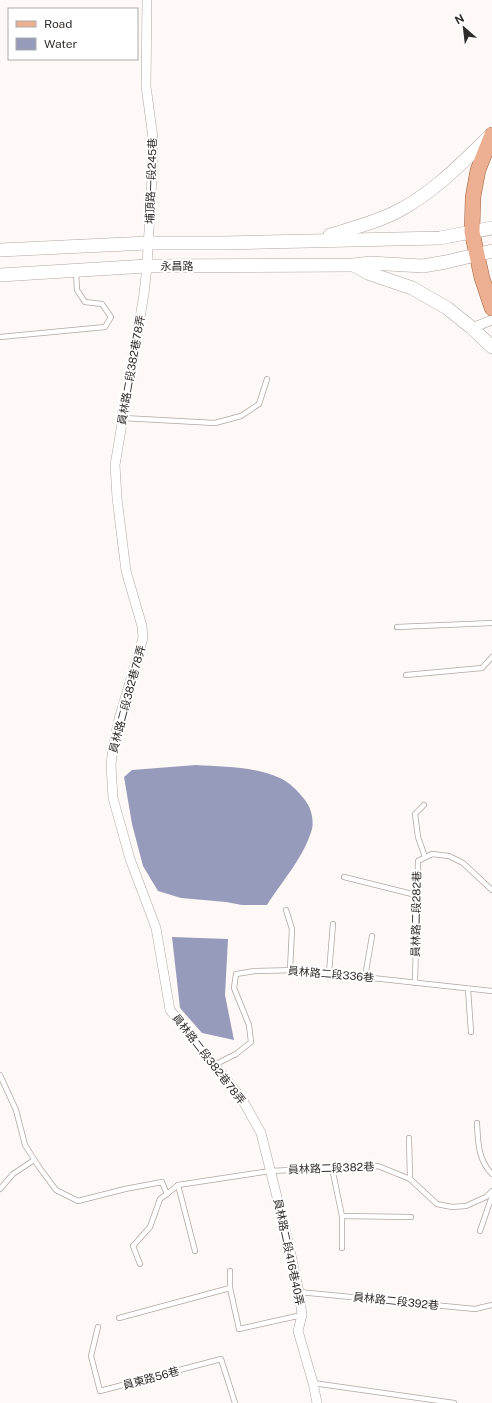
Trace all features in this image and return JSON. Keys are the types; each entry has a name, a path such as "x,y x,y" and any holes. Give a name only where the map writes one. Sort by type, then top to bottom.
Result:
{"main road":[{"path":"492,134 478,170 474,197 472,232 485,252 482,278 492,308"},
{"path":"314,240 374,222 399,211 425,195 452,173 492,134"},
{"path":"314,240 440,238 492,228"},
{"name":"永昌路","path":"0,250 148,243 224,243 314,240"},
{"name":"永昌路","path":"0,275 147,266 354,265 370,263 423,266 485,252"},
{"path":"354,265 368,273 412,288 447,308 472,328 492,347"}],"street":[{"name":"埔頂路一段245巷","path":"147,0 146,86 154,138 147,266"},
{"name":"員林路二段382巷78弄","path":"147,266 143,301 115,465 117,498 126,571 142,626 143,638 119,719 113,747 111,765 113,798 130,859 156,928 170,1010 242,1099 261,1133 270,1170"},
{"path":"472,328 492,320"},
{"name":"員林路二段416巷40弄","path":"270,1170 299,1292 302,1315 298,1331 313,1383 317,1403"}],"lane":[{"path":"0,336 105,327 111,317 102,304 85,302 77,290 76,271"},
{"path":"123,418 215,423 235,418 241,416 259,404 267,379"},
{"path":"396,627 492,623"},
{"path":"406,675 482,668 492,657"},
{"path":"424,805 415,814 418,837 426,857"},
{"name":"員林路二段282巷","path":"415,983 418,862 432,854 449,856 463,863 492,890"},
{"path":"344,877 416,895"},
{"path":"286,910 292,929 290,970"},
{"path":"329,973 333,924"},
{"path":"365,977 372,936"},
{"name":"員林路二段336巷","path":"214,1065 236,1054 251,1042 249,1025 234,988 236,974 255,971 290,970 492,991"},
{"path":"468,988 471,1032"},
{"path":"0,1075 16,1110 24,1145 56,1190 78,1201 125,1189 162,1182 166,1194 160,1199 150,1227 134,1246 140,1264"},
{"path":"477,1123 479,1151 486,1169 492,1174"},
{"path":"409,1138 410,1179"},
{"path":"0,1189 13,1174 34,1160"},
{"name":"員林路二段382巷","path":"166,1194 178,1185 270,1170 378,1166 410,1179 437,1204 452,1207 466,1206 486,1196 492,1191"},
{"path":"332,1168 342,1216 342,1248"},
{"path":"178,1185 195,1251"},
{"path":"480,1230 492,1196"},
{"path":"342,1216 411,1217"},
{"path":"230,1272 230,1288 239,1329 302,1315"},
{"path":"119,1318 230,1288"},
{"name":"員林路二段392巷","path":"299,1292 475,1309 492,1305"},
{"name":"員東路56巷","path":"98,1327 91,1356 100,1391 221,1359 235,1403"},
{"path":"313,1383 454,1403"}],"water":[{"path":"196,765 249,769 270,774 290,785 303,797 309,806 313,821 312,829 304,849 267,905 242,905 181,898 158,891 143,866 132,824 124,777 132,770"},
{"path":"172,937 228,939 225,995 234,1040 202,1033 180,1008"}]}
